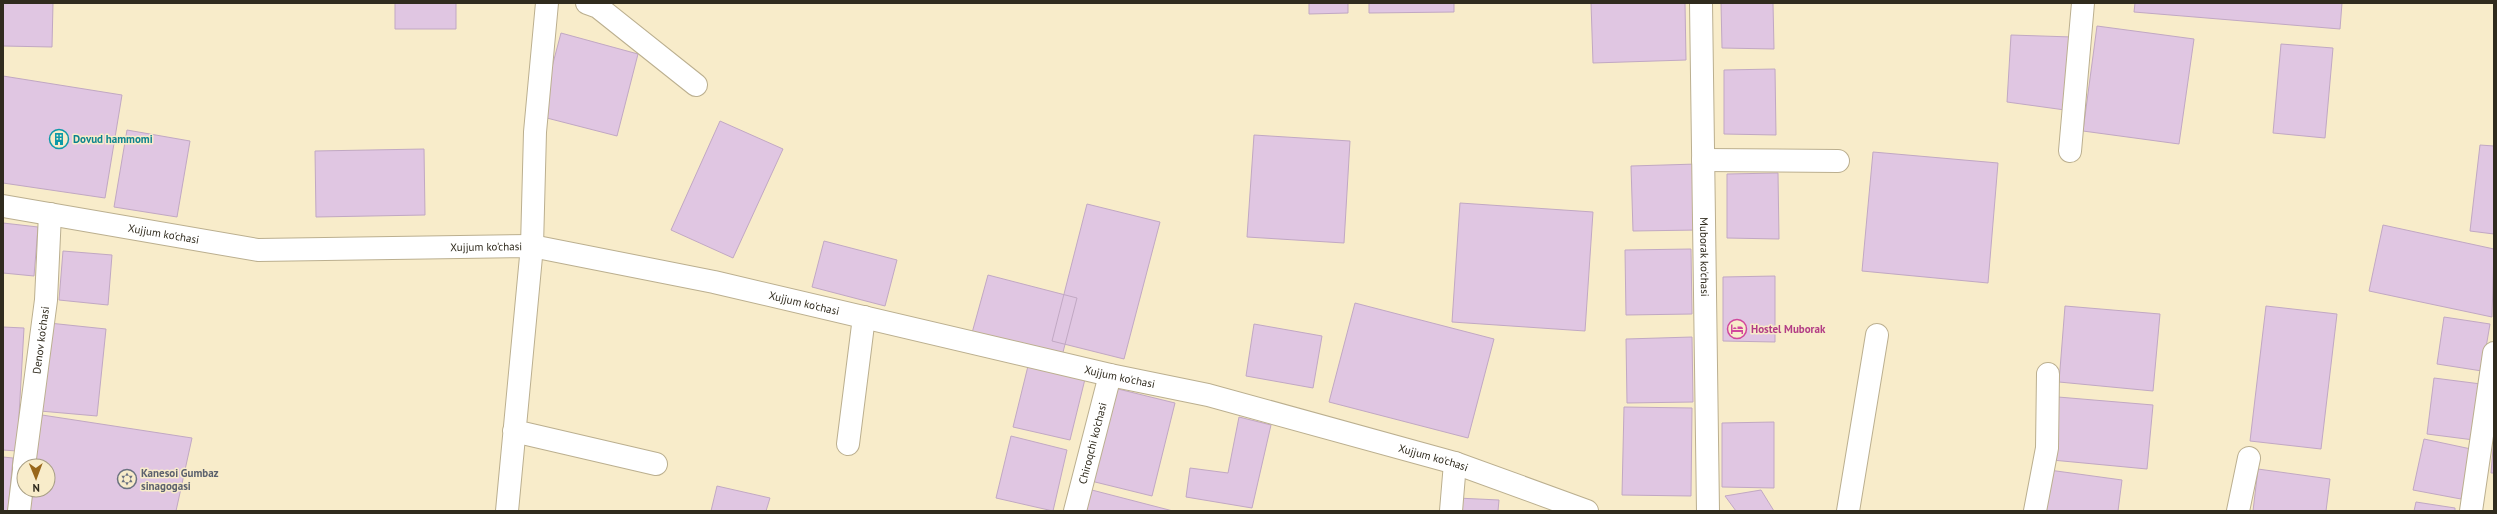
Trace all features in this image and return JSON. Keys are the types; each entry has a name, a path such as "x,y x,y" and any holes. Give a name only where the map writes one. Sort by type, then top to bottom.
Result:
{"street":[{"path":"507,511 532,246 535,132 547,3"},
{"path":"587,3 598,7 696,85"},
{"name":"Muborak ko'chasi","path":"1701,3 1708,511"},
{"path":"2070,151 2084,3"},
{"path":"1704,160 1838,161"},
{"name":"Xujjum ko'chasi","path":"3,206 258,250 532,246 714,282 1110,375 1208,395 1455,463 1587,511"},
{"name":"Denov ko'chasi","path":"25,458 46,300 50,214"},
{"path":"848,444 864,317"},
{"path":"1848,511 1876,336"},
{"path":"2472,511 2494,352"},
{"path":"2035,511 2047,448 2048,374"},
{"name":"Chiroqchi ko'chasi","path":"1075,511 1110,375"},
{"path":"514,431 656,464"},
{"path":"2238,511 2249,458"},
{"path":"1451,511 1455,463"},
{"path":"19,511 21,498"}],"building":[{"path":"3,3 53,3 52,47 3,46"},
{"path":"395,3 456,3 456,29 395,29"},
{"path":"1309,3 1348,3 1348,13 1309,14"},
{"path":"1369,3 1454,3 1454,12 1369,13"},
{"path":"1591,3 1685,3 1686,60 1593,63"},
{"path":"1721,3 1773,3 1774,49 1722,48"},
{"path":"2135,3 2342,3 2340,29 2134,12"},
{"path":"2097,26 2194,39 2179,144 2083,131"},
{"path":"561,33 638,54 617,136 539,116"},
{"path":"2011,35 2072,37 2065,110 2007,102"},
{"path":"2281,44 2333,48 2325,138 2273,133"},
{"path":"1775,69 1776,135 1724,134 1724,70"},
{"name":"Dovud hammomi","path":"3,76 122,95 105,198 3,183"},
{"path":"720,121 783,149 733,258 671,230"},
{"path":"127,130 190,141 177,217 114,207"},
{"path":"1254,135 1350,141 1344,243 1247,237"},
{"path":"2480,145 2494,146 2494,234 2470,231"},
{"path":"424,149 425,215 316,217 315,151"},
{"path":"1873,152 1998,163 1988,283 1862,271"},
{"path":"1697,164 1698,230 1633,231 1631,166"},
{"path":"1778,173 1779,239 1727,238 1727,174"},
{"path":"1460,203 1593,212 1585,331 1452,322"},
{"path":"1087,204 1160,222 1124,359 1052,341"},
{"path":"3,223 38,227 34,276 3,273"},
{"path":"2383,225 2494,249 2492,317 2369,291"},
{"path":"824,241 897,260 885,306 812,287"},
{"path":"1691,249 1692,314 1626,315 1625,250"},
{"path":"63,251 112,255 108,305 59,300"},
{"path":"988,275 1077,298 1062,356 972,333"},
{"path":"1775,276 1775,342 1723,341 1723,277"},
{"path":"1355,303 1494,339 1468,438 1329,402"},
{"path":"2065,306 2160,314 2153,391 2059,382"},
{"path":"2266,306 2337,314 2321,449 2250,441"},
{"path":"2444,317 2490,324 2482,371 2437,364"},
{"path":"49,323 106,329 97,416 40,411"},
{"path":"1254,324 1322,336 1313,388 1246,376"},
{"path":"3,327 24,328 17,451 3,450"},
{"path":"1692,337 1693,402 1627,403 1626,339"},
{"path":"1028,366 1085,379 1070,440 1013,427"},
{"path":"2434,378 2481,384 2474,440 2427,434"},
{"path":"1114,388 1175,403 1152,496 1091,481"},
{"path":"2058,397 2153,405 2147,469 2052,460"},
{"path":"1624,407 1692,408 1691,496 1622,495"},
{"path":"42,415 192,438 176,511 27,511 29,498 56,498 56,458 35,458"},
{"path":"1239,417 1271,425 1252,508 1186,497 1190,468 1228,473"},
{"path":"1774,422 1774,488 1722,487 1722,423"},
{"path":"1011,436 1067,450 1053,511 996,498"},
{"path":"2494,437 2494,473 2491,473"},
{"path":"2424,439 2471,449 2461,499 2413,490"},
{"path":"3,457 13,458 8,511 3,511"},
{"path":"2258,469 2330,479 2326,511 2253,511"},
{"path":"2049,470 2122,480 2118,511 2044,511"},
{"path":"717,486 770,498 766,511 711,511"},
{"path":"1088,489 1173,511 1083,511"},
{"path":"1761,490 1774,511 1736,511 1725,496"},
{"path":"1457,498 1499,500 1498,511 1457,511"},
{"path":"2416,502 2455,508 2455,511 2414,511"}],"place":[{"name":"Dovud hammomi","path":"59,139"},
{"name":"Hostel Muborak","path":"1737,329"},
{"name":"Kanesoi Gumbaz sinagogasi","path":"127,479"}]}
